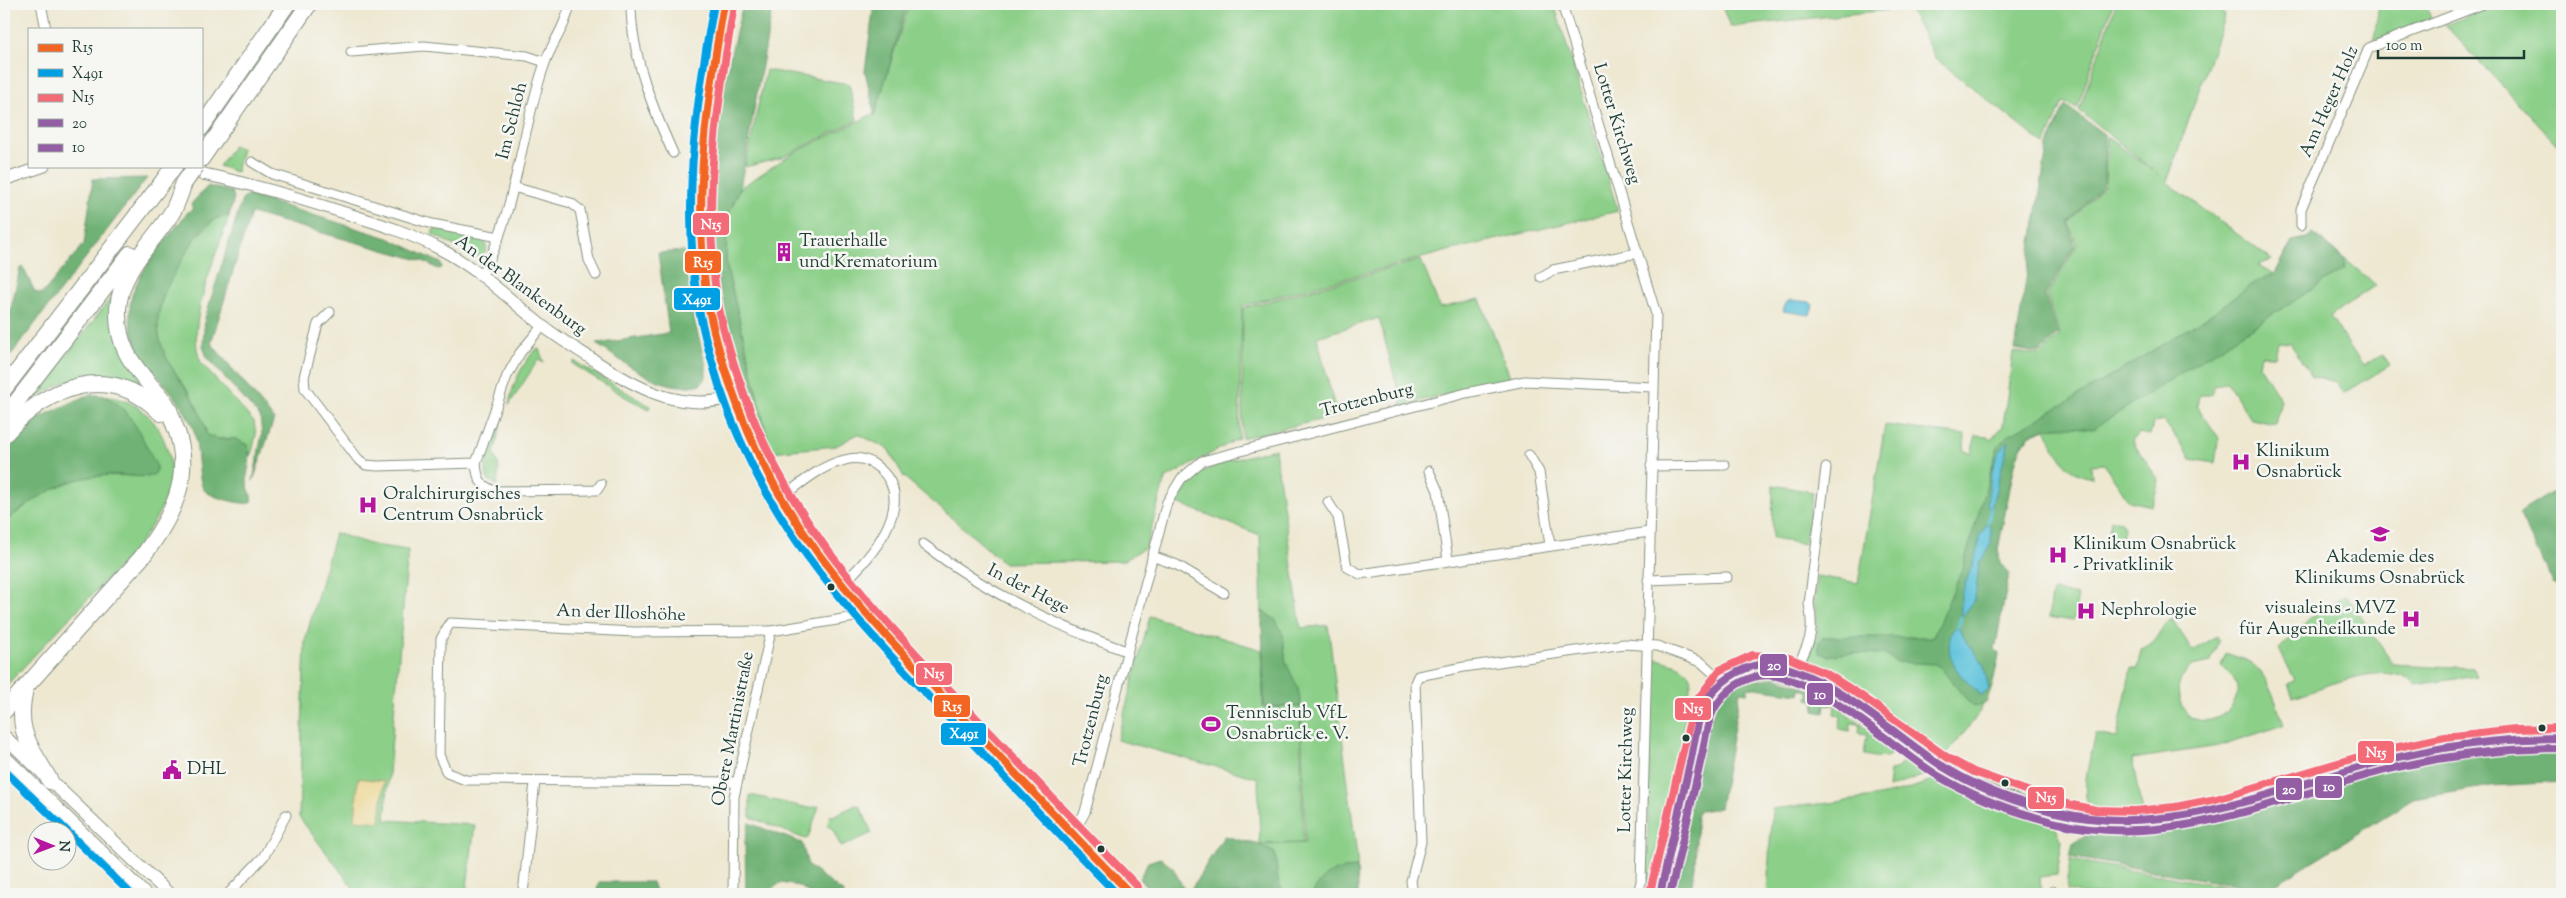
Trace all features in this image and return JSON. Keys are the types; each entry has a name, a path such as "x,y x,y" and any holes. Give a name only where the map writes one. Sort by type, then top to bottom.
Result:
{"highway":[{"path":"202,127 287,4"},
{"path":"202,158 309,4"},
{"path":"4,418 195,168"},
{"path":"4,389 164,173"},
{"path":"4,711 142,557 161,533 180,491 183,467 181,442 166,405 141,377 123,347 118,320 118,306 128,275 172,213 184,183"},
{"path":"4,435 33,408 52,396 78,387 102,384 116,385 140,394 175,427"},
{"path":"25,687 21,706 23,731 50,781"}],"main road":[{"path":"4,736 50,781 87,813 169,894"},
{"path":"4,756 145,894"}],"street":[{"path":"41,4 46,28"},
{"name":"Im Schloh","path":"482,277 499,237 545,62 563,30 570,4"},
{"path":"631,4 631,24 636,50 661,127 673,152"},
{"path":"724,4 704,129 701,239 705,286 714,333 750,440 780,499 801,533 841,585 1070,833 1131,894"},
{"name":"Lotter Kirchweg","path":"1562,4 1656,314 1641,882 1639,889 1633,894"},
{"name":"Am Heger Holz","path":"2301,225 2301,209 2369,48 2483,4"},
{"path":"351,52 424,46 527,56 545,62"},
{"name":"An der Blankenburg","path":"252,162 272,174 432,224 499,237"},
{"path":"4,180 38,168"},
{"name":"An der Blankenburg","path":"164,173 274,191 394,229 441,249 482,277 542,326 621,377 660,396 684,402 706,404 734,397"},
{"name":"Im Schloh","path":"513,187 571,203 580,210 589,260 596,275"},
{"path":"1541,277 1552,270 1637,253"},
{"path":"330,312 318,324 304,377 305,389 358,459 366,465 378,466 476,463"},
{"path":"542,326 520,353 507,376 476,463 479,481 485,488 495,491 597,490 601,484"},
{"name":"Trotzenburg","path":"1070,833 1078,825 1085,812 1126,651 1167,502 1181,479 1202,461 1217,455 1525,381 1653,387"},
{"path":"1529,455 1539,472 1550,546"},
{"path":"780,499 826,467 843,460 863,460 872,463 884,473 894,499 890,522 862,564 841,585"},
{"path":"1651,466 1725,465"},
{"path":"1796,669 1811,639 1813,623 1809,604 1826,468"},
{"path":"1429,471 1438,491 1448,560"},
{"path":"1328,502 1338,517 1347,567 1360,574 1649,532"},
{"name":"In der Hege","path":"923,544 971,579 1021,606 1080,634 1126,651"},
{"path":"1152,556 1177,565 1224,593"},
{"path":"1648,580 1727,577"},
{"name":"An der Illoshöhe","path":"535,782 466,780 447,773 439,755 441,639 450,623 635,632 771,631 855,617 864,610"},
{"name":"Obere Martinistraße","path":"733,894 734,804 737,782 771,631"},
{"path":"1413,894 1411,881 1422,842 1416,683 1418,676 1624,644 1646,645 1701,662 1721,680"},
{"path":"1660,894 1703,708 1711,692 1721,680 1732,672 1757,665 1773,665 1796,669 1821,681 1942,766 1971,781 2058,812 2089,818 2150,820 2178,816 2213,810 2407,755 2489,740 2562,738"},
{"path":"524,894 535,782 737,782"},
{"path":"228,894 264,856 286,815"}],"green space":[{"path":"743,4 773,4 740,188 727,218 726,264 771,452 731,343 721,301 714,243 713,184 717,127 726,76"},
{"path":"874,4 907,4 875,116 865,71"},
{"path":"909,4 1554,4 1618,211 1452,250 1242,306 1239,438 1165,479 1146,547 1123,561 1004,563 904,477 888,449 858,434 836,446 771,452 726,264 727,218 740,188 792,154 875,113"},
{"path":"1721,4 1904,4 1906,8 1730,27"},
{"path":"1907,4 2113,4 2077,108 2063,102 2045,145 1935,58"},
{"path":"2116,4 2212,4 2225,15 2167,182 2272,260 2258,265 2275,274 2292,241 2307,238 2313,233 2376,285 2330,316 2363,366 2383,354 2390,365 2343,394 2336,382 2311,376 2290,343 2278,342 2275,357 2261,355 2259,365 2281,400 2275,424 2251,419 2227,382 2214,386 2212,394 2201,394 2197,406 2219,438 2215,463 2191,459 2164,421 2153,423 2150,435 2138,433 2132,441 2159,481 2152,506 2129,501 2104,464 2091,465 2092,478 2082,475 2068,466 2053,446 2045,429 2029,436 2017,453 1998,549 2000,563 2009,574 1995,649 1999,654 1991,687 1980,711 1965,732 1943,757 1938,757 1806,661 1817,637 1814,602 1817,576 1858,583 1885,425 1965,435 1964,451 1971,453 1976,435 1988,436 1991,440 2003,426 2013,352 2040,355 2060,334 2047,295 2077,245 2069,223 2105,184 2107,137 2159,175 2079,110"},
{"path":"2379,4 2425,4 2431,18 2374,40"},
{"path":"2501,4 2562,4 2562,150 2445,25"},
{"path":"766,70 849,84 857,120 781,158 745,167"},
{"path":"2065,105 2105,135 2104,183 2068,223 2075,246 2045,295 2058,333 2039,353 2015,349 2047,148"},
{"path":"233,146 242,149 236,172 219,166"},
{"path":"147,178 4,364 4,341 20,268 23,267 35,292 42,294 84,244 93,179"},
{"path":"208,186 232,192 234,198 229,216 217,218 206,226 192,243 170,281 159,311 160,341 167,358 195,404 207,435 217,439 236,439 247,445 250,459 247,480 251,503 241,503 214,496 202,487 193,428 174,396 143,357 131,326 130,306 132,294 144,269 188,212 193,209 191,204"},
{"path":"248,195 388,238 441,263 442,268 438,269 423,261 251,213 211,343 274,419 253,481 262,434 260,417 207,358 203,345 205,318 242,200"},
{"path":"223,215 229,216 210,269 199,310 197,348 201,363 254,422 256,435 251,456 247,445 236,439 217,439 207,435 192,397 164,356 156,324 164,291 193,240 216,218"},
{"path":"434,229 481,237 485,243 486,251 479,257 472,255 432,234"},
{"path":"2313,233 2345,260 2344,269 2093,429 2060,427 2044,429 2029,436 2023,444 2013,471 1998,549 2000,563 2009,574 1995,649 1999,654 1993,683 1986,703 1979,706 1971,705 1940,667 1935,664 1897,662 1883,654 1847,653 1828,656 1819,653 1819,641 1823,637 1933,637 1962,570 1998,446 2007,436 2158,347 2216,311 2258,281 2275,274 2292,241 2307,238"},
{"path":"684,251 695,323 706,366 706,377 701,384 687,386 673,385 646,375 596,344 669,333 658,253"},
{"path":"1421,260 1440,308 1480,299 1511,379 1402,405 1379,318 1317,337 1337,416 1242,438 1243,308"},
{"path":"114,294 141,386 97,376 85,377 61,384 32,400"},
{"path":"539,349 544,363 538,360 509,405 512,390 521,370 534,351"},
{"path":"574,361 650,406 649,409 627,398 573,364"},
{"path":"88,395 99,395 129,402 153,421 162,436 167,450 171,473 169,488 163,504 146,535 111,575 4,688 4,522 50,488 73,479 98,476 149,477 103,396"},
{"path":"88,395 104,396 122,408 136,426 157,467 155,474 146,477 96,476 67,483 42,495 4,522 4,449 36,419"},
{"path":"502,418 494,454 499,466 497,485 488,480 486,464 489,449"},
{"path":"1275,449 1301,628 1328,625 1357,856 1358,894 1260,894 1260,845 1305,843 1301,707 1264,707 1260,535 1175,502 1200,473 1227,461"},
{"path":"1773,485 1813,492 1805,544 1772,539"},
{"path":"2562,486 2562,587 2553,583 2519,513"},
{"path":"2111,520 2121,522 2124,528 2120,547 2106,545"},
{"path":"335,533 373,545 408,550 385,820 475,825 466,894 358,894 299,817 305,641"},
{"path":"2053,591 2078,596 2073,621 2048,617"},
{"path":"2346,595 2393,664 2474,668 2477,676 2415,685 2404,677 2390,674 2373,674 2338,682 2293,697 2288,684 2295,680 2279,649 2311,618"},
{"path":"1262,611 1276,620 1283,635 1286,663 1298,688 1301,706 1264,707"},
{"name":"Tennisclub VfL Osnabrück e. V.","path":"1150,616 1262,650 1263,708 1300,707 1303,843 1260,844 1258,778 1117,740"},
{"path":"2172,619 2193,651 2217,636 2219,640 2211,662 2192,666 2181,680 2178,692 2186,713 2197,720 2210,720 2223,714 2233,705 2237,693 2234,679 2221,666 2225,653 2251,663 2263,675 2272,691 2284,725 2219,746 2132,759 2142,812 2111,813 2095,811 2089,806 2085,787 2096,734 2117,738 2131,668 2137,669 2141,650 2156,640 2167,623"},
{"path":"1658,659 1679,666 1690,676 1691,682 1680,752 1646,894 1643,894 1647,889 1650,661"},
{"path":"1760,671 1779,672 1798,677 1832,694 1895,740 1896,745 1821,692 1797,680 1772,676 1742,681 1741,677"},
{"path":"1774,678 1806,688 1835,705 1825,704 1824,713 1814,711 1815,701 1808,699 1809,691 1800,689 1799,694 1748,687 1747,693 1740,692 1720,808 1699,811 1697,814 1695,867 1690,894 1667,894 1693,776 1696,776 1704,739 1714,711 1727,689 1736,684"},
{"path":"1835,705 1895,749 1892,753 1882,758 1864,755 1867,734 1859,733 1860,724 1851,723 1850,731 1839,729 1841,716 1834,714"},
{"path":"2562,744 2562,782 2491,786 2413,799 2266,890 2070,857 2073,843 2084,837 2091,826 2132,829 2170,827 2206,820 2402,764 2484,748"},
{"path":"1907,758 1928,774 1888,788 1890,771 1895,770"},
{"path":"1943,772 2000,801 2054,817 2056,828 2062,841 2057,875 2040,877 2041,894 1767,894 1772,809 1862,799 1886,794 1909,789"},
{"path":"750,795 809,808 819,806 808,838 805,839 750,817"},
{"path":"856,805 860,806 872,833 841,847 832,828 828,826 830,816"},
{"path":"749,823 802,843 808,866 845,894 810,894 799,886 781,883 763,894 746,894 745,841"},
{"path":"1224,836 1260,845 1275,853 1278,881 1284,894 1155,894 1139,879 1148,862 1160,858 1173,868 1185,891 1190,891"},
{"path":"2070,860 2264,893 2083,894 2067,890"},
{"path":"1357,868 1358,894 1312,894 1321,881 1330,873 1341,869"},
{"path":"599,882 652,882 656,894 596,894"}],"sand":[{"path":"358,778 384,781 380,822 355,820"}],"water":[{"path":"1790,300 1810,302 1813,305 1810,315 1783,311 1786,303"},
{"path":"2009,441 1991,508 1987,505 1992,470 1998,454"},
{"path":"1988,522 1991,527 1991,546 1979,564 1975,599 1961,617 1961,595 1978,550 1979,537"},
{"path":"1958,626 1962,635 1983,663 1989,689 1981,695 1960,674 1951,658 1950,640 1953,629"}],"waterway":[{"path":"1988,522 1991,508"},
{"path":"1958,626 1961,617"}],"transit line":[{"name":"X491","path":"714,4 702,74 694,144 691,214 692,249 695,284 705,335 719,385 738,436 760,481 785,523 812,563 842,600 944,713 1117,894"},
{"name":"R15","path":"724,4 704,144 701,214 702,249 705,284 714,333 729,381 748,431 769,476 793,517 849,593 915,667 1131,894"},
{"name":"N15","path":"734,6 714,144 711,214 712,249 715,284 724,332 757,428 779,473 803,514 830,553 859,589 890,626 959,700 1138,887"},
{"name":"N15","path":"1650,892 1694,704 1720,670 1753,655 1789,658 1825,673 1860,695 1948,758 1974,772 2058,802 2096,810 2135,811 2175,807 2216,799 2375,752 2445,737 2515,729 2562,728"},
{"name":"20","path":"1660,894 1703,708 1723,682 1738,672 1753,666 1774,665 1798,672 1824,684 1877,719 1942,766 1983,787 2012,799 2056,812 2098,819 2139,820 2179,816 2260,798 2339,773 2402,756 2447,747 2493,741 2562,738"},
{"name":"10","path":"1670,894 1711,716 1730,690 1741,682 1754,677 1775,676 1798,683 1823,695 1850,712 1940,777 1980,797 2038,818 2095,829 2137,830 2178,826 2260,808 2382,771 2426,761 2494,751 2562,748"},
{"name":"X491","path":"4,770 56,820"},
{"name":"X491","path":"78,842 131,894"}],"place":[{"name":"Trauerhalle und Krematorium","path":"784,252"},
{"name":"Klinikum Osnabrück","path":"2241,462"},
{"name":"Oralchirurgisches Centrum Osnabrück","path":"368,505"},
{"name":"Akademie des Klinikums Osnabrück","path":"2380,534"},
{"name":"Klinikum Osnabrück - Privatklinik","path":"2058,555"},
{"name":"Nephrologie","path":"2086,611"},
{"name":"visualeins - MVZ für Augenheilkunde","path":"2411,619"},
{"name":"Tennisclub VfL Osnabrück e. V.","path":"1211,724"},
{"name":"DHL","path":"172,770"}]}
